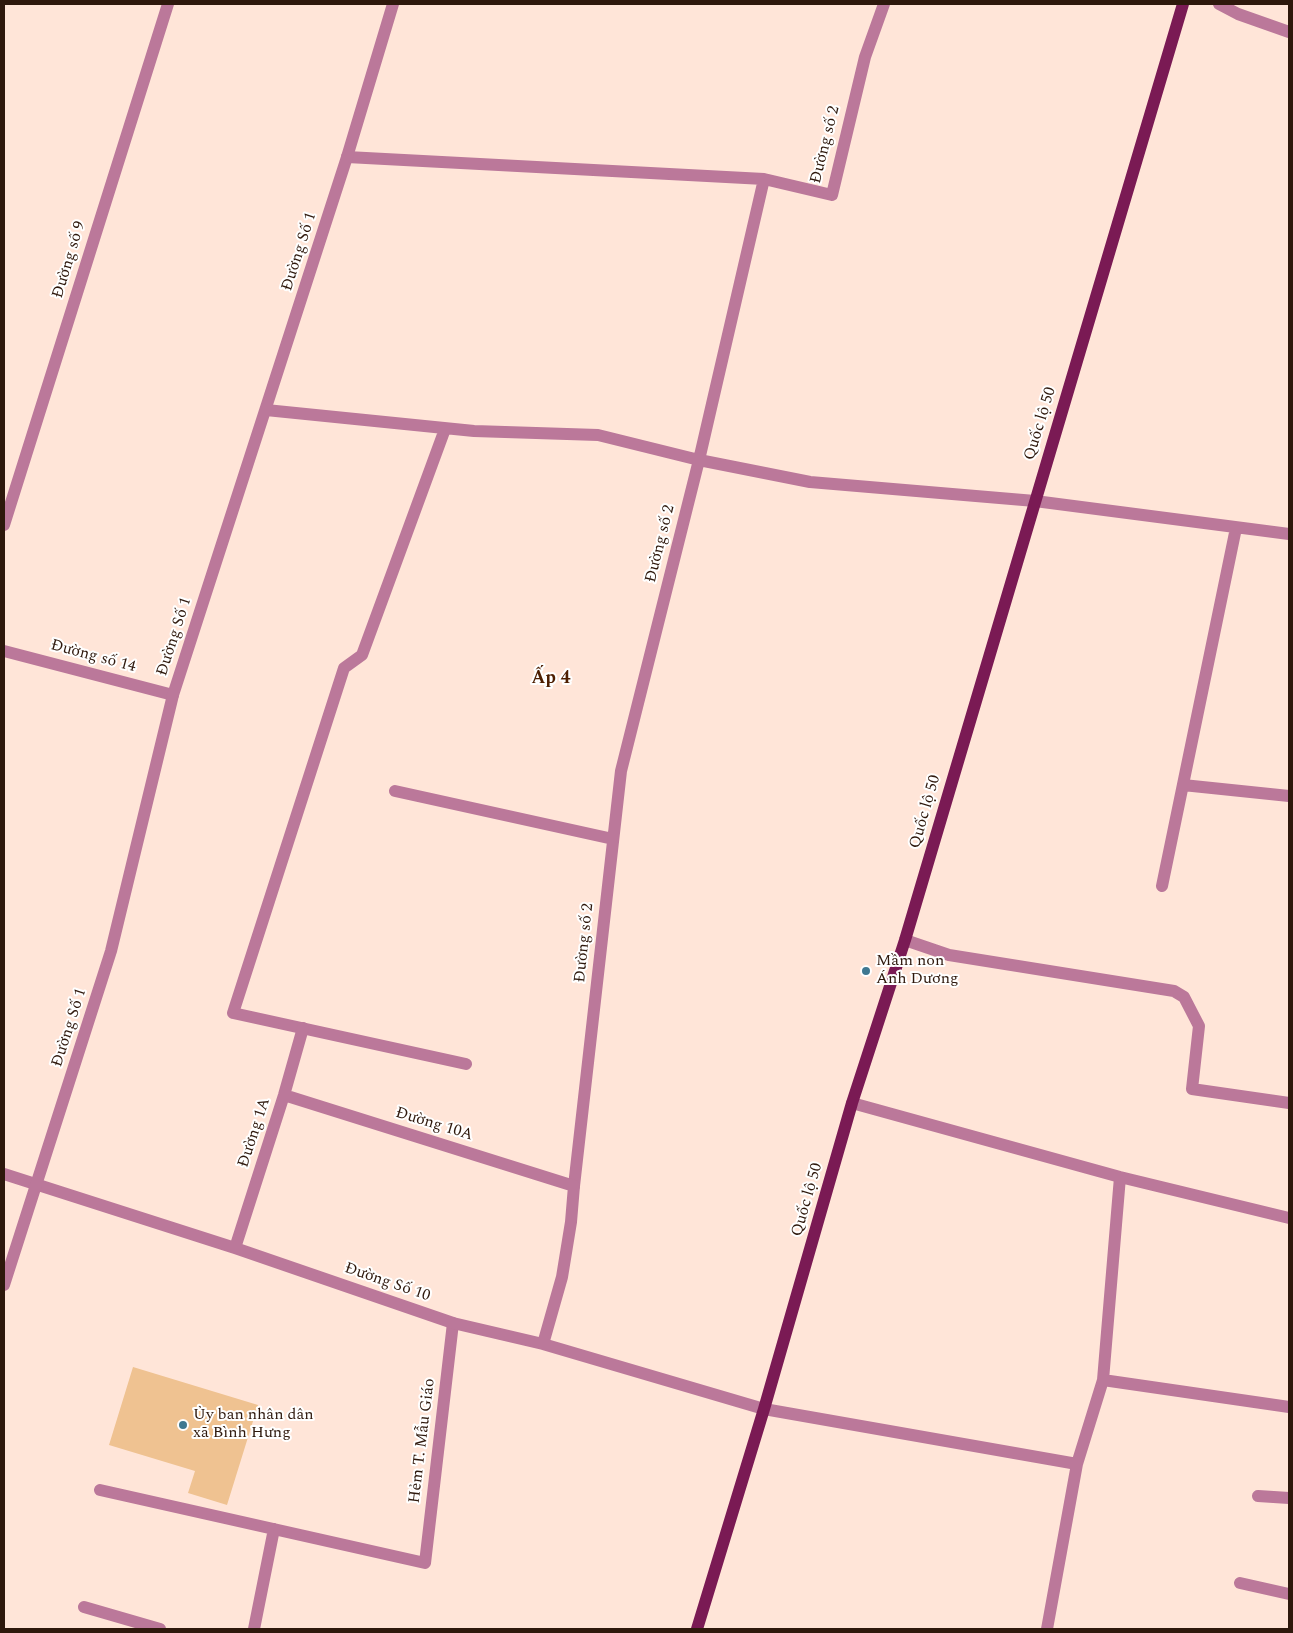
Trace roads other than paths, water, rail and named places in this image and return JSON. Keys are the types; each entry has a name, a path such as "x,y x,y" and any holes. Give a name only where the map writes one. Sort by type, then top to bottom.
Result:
{"main road":[{"name":"Quốc lộ 50","path":"697,1629 764,1409 852,1104 905,940 1183,4"}],"street":[{"name":"Đường số 9","path":"4,525 168,4"},
{"name":"Đường Số 1","path":"4,1285 112,951 173,695 348,157 393,4"},
{"name":"Đường số 2","path":"543,1344 562,1277 571,1222 620,771 699,460 764,179 832,195 865,57 884,4"},
{"path":"1219,4 1238,14 1289,32"},
{"path":"348,157 764,179"},
{"path":"266,410 474,431 598,435 699,460 810,482 1035,501 1289,534"},
{"path":"445,428 362,655 344,668 233,1013 466,1064"},
{"path":"1162,886 1236,528"},
{"name":"Đường số 14","path":"4,651 173,695"},
{"path":"1183,785 1289,796"},
{"path":"395,790 613,839"},
{"path":"905,940 950,955 1174,992 1184,997 1199,1026 1192,1089 1289,1103"},
{"name":"Đường 1A","path":"235,1248 284,1095 303,1028"},
{"name":"Đường 10A","path":"284,1095 574,1186"},
{"path":"852,1104 1120,1177 1289,1218"},
{"name":"Đường Số 10","path":"4,1174 235,1248 453,1323 543,1344 764,1409 1077,1464"},
{"path":"1047,1629 1077,1464 1103,1380 1120,1177"},
{"name":"Hẻm T. Mẫu Giáo","path":"274,1529 424,1563 453,1323"},
{"path":"1103,1380 1289,1407"},
{"path":"100,1490 274,1529 254,1629"},
{"path":"1258,1496 1289,1498"},
{"path":"1240,1583 1289,1594"},
{"path":"84,1607 152,1628"}],"place":[{"name":"Mầm non Ánh Dương","path":"866,971"},
{"name":"Ủy ban nhân dân xã Bình Hưng","path":"183,1425"}],"district":[{"name":"Ấp 4","path":"551,679"}]}
